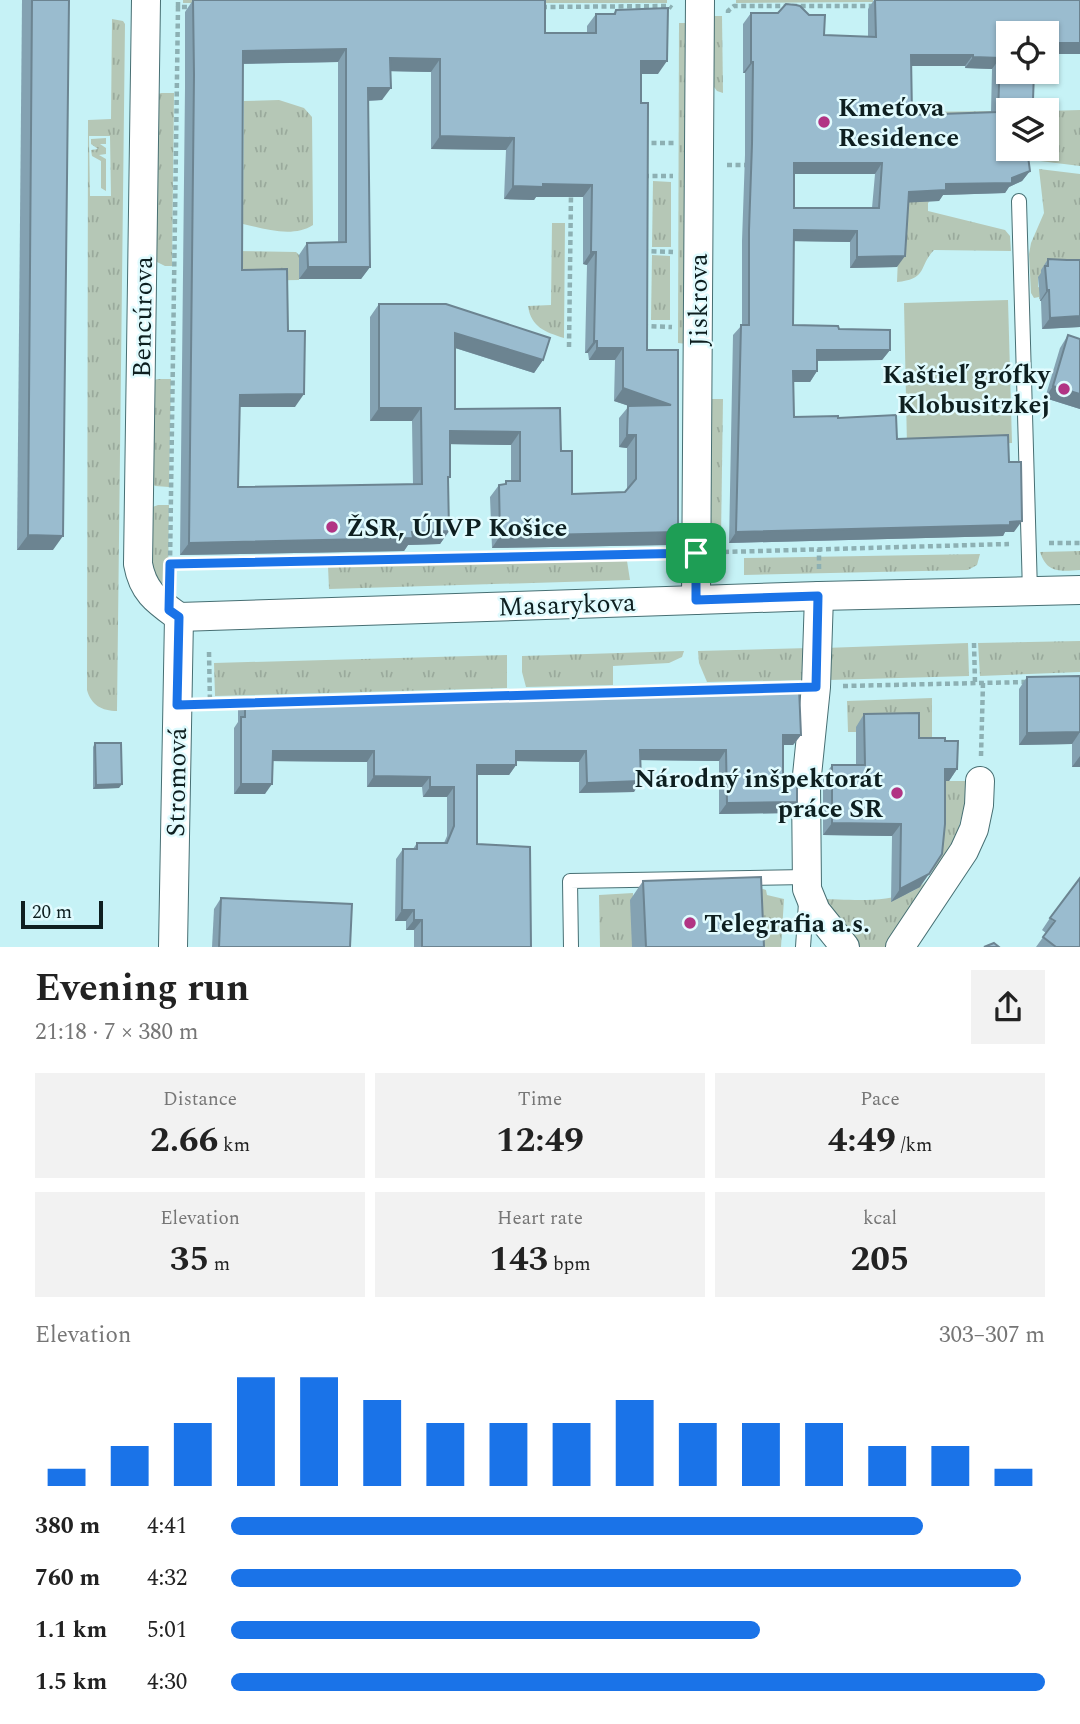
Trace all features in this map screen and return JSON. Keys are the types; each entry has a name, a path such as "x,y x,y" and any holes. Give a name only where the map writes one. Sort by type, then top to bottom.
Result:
{"street":[{"name":"Bencúrova","path":"146,0 138,564 146,590 174,613"},
{"name":"Jiskrova","path":"688,5 696,600"},
{"name":"Masarykova","path":"174,613 1080,590"},
{"path":"818,596 816,687 806,785 807,883 816,911 845,947"},
{"name":"Stromová","path":"173,947 177,705 174,613"},
{"path":"900,947 964,850 974,829 981,781"}],"lane":[{"path":"1019,201 1030,592"},
{"path":"571,947 570,881 807,883 803,947"}],"path":[{"path":"174,613 170,564 178,0"},
{"path":"535,7 669,3 688,5"},
{"path":"728,23 728,11 734,3 886,6"},
{"path":"178,7 206,7"},
{"path":"645,154 645,143 675,143 675,154"},
{"path":"727,152 727,165 745,165"},
{"path":"645,165 642,176 646,189"},
{"path":"674,188 675,165"},
{"path":"642,176 675,176"},
{"path":"569,347 571,186"},
{"path":"646,239 646,264"},
{"path":"674,239 674,264"},
{"path":"639,251 674,252"},
{"path":"646,314 646,336"},
{"path":"638,326 674,327 674,336"},
{"path":"170,564 1080,543"},
{"path":"974,643 975,683"},
{"path":"816,687 1038,682"},
{"path":"981,781 983,683"},
{"path":"177,705 250,702"}],"green space":[{"path":"183,0 667,0 667,3 183,3"},
{"path":"736,0 873,0 873,2 736,3"},
{"path":"714,16 722,16 723,93 714,87"},
{"path":"112,19 125,24 117,711 98,706 91,700 87,690 88,120 111,119","holes":["89,136 110,136 111,196 90,196"]},
{"path":"679,23 687,23 687,344 678,343"},
{"path":"174,93 172,266 155,261 156,95"},
{"path":"279,100 304,108 312,117 313,225 288,232 243,224 244,101"},
{"path":"1080,110 1080,166 1040,161 1059,161 1059,111"},
{"path":"996,111 996,125 928,203 928,211 1005,230 1010,236 1011,251 934,250 918,275 897,282 904,112"},
{"path":"106,138 106,144 100,144 106,148 106,154 99,155 106,159 106,191 101,188 101,161 92,156 91,150 98,149 91,144 91,139"},
{"path":"1039,169 1080,174 1080,270 1038,278 1041,299 1034,298 1031,293 1029,254 1044,213"},
{"path":"653,181 671,182 671,247 652,247"},
{"path":"552,223 565,223 564,338 540,328 532,319 528,306 551,305"},
{"path":"234,251 296,252 299,255 299,280 234,281"},
{"path":"652,255 670,256 670,320 651,320"},
{"path":"1008,300 1012,443 907,446 904,303"},
{"path":"171,379 169,487 155,486 152,483 152,381"},
{"path":"712,399 723,399 721,538 710,538"},
{"path":"169,505 168,585 153,576 148,518 150,508"},
{"path":"1080,551 1080,570 1067,571 1051,568 1040,552"},
{"path":"980,554 977,565 968,570 744,575 744,558"},
{"path":"627,561 630,580 329,589 328,566"},
{"path":"1080,641 1080,672 980,676 978,643"},
{"path":"968,643 969,676 829,680 824,648"},
{"path":"809,648 807,680 707,682 699,663 698,651"},
{"path":"684,651 682,657 669,663 613,666 613,685 526,687 522,672 522,656"},
{"path":"507,655 507,688 215,696 214,663"},
{"path":"932,698 932,750 856,727 856,732 848,732 847,701"},
{"path":"937,781 966,781 966,801 956,837 890,947 860,947 820,899 890,898 906,894 920,886 931,875 936,858"},
{"path":"763,889 767,895 784,899 781,947 750,947 760,890"},
{"path":"633,893 632,947 600,947 599,895"}],"building":[{"path":"32,0 69,0 63,536 28,535"},
{"path":"193,0 545,0 545,33 596,33 596,14 615,14 616,10 668,8 667,61 641,61 641,103 648,103 647,350 678,350 678,532 500,536 499,485 506,484 506,481 520,481 520,432 450,431 449,531 412,532 413,538 189,543","holes":["346,49 346,242 307,243 308,267 370,267 368,88 391,88 390,58 440,59 440,136 514,138 513,186 592,185 591,252 596,252 594,341 597,341 597,348 623,348 623,388 671,405 628,406 627,435 636,435 636,479 625,492 572,494 572,451 561,451 560,408 455,409 455,333 543,360 550,338 446,304 379,304 379,408 421,408 422,484 238,487 240,395 304,394 305,331 288,331 287,269 242,270 243,51"]},
{"path":"875,0 1080,0 1080,43 1059,43 1059,21 996,21 996,58 911,55 912,115 996,112 996,161 1029,161 1030,171 1012,178 1012,183 946,184 946,190 909,192 905,256 857,257 857,231 794,230 793,325 890,330 890,350 817,350 817,371 793,371 794,417 896,415 897,439 1008,435 1009,462 1021,462 1022,521 1010,522 1010,525 736,532 741,325 749,325 753,62 751,13 778,13 786,4 800,6 809,15 825,15 824,35 876,37","holes":["794,163 882,163 879,208 794,208"]},
{"path":"999,84 1034,84 1033,98 999,98"},
{"path":"1048,259 1080,260 1080,316 1050,318 1045,266 1048,266"},
{"path":"1068,335 1080,339 1080,394 1053,386"},
{"path":"1080,676 1080,732 1027,733 1027,677"},
{"path":"799,687 801,735 783,735 783,780 797,780 797,802 727,803 726,750 640,750 641,781 587,783 586,751 516,751 516,765 477,765 477,844 530,847 531,947 422,947 422,920 414,920 414,910 402,910 403,849 417,849 417,843 447,843 454,826 454,787 430,787 430,777 374,776 374,751 273,751 272,784 241,784 241,717 245,717 245,698"},
{"path":"919,713 919,738 958,741 957,769 945,769 942,854 929,874 900,889 901,824 832,823 832,765 865,765 864,714"},
{"path":"95,743 121,743 122,784 96,785"},
{"name":"Telegrafia a.s.","path":"761,877 764,947 646,947 643,881"},
{"path":"1080,878 1080,947 1056,947 1043,937 1055,921 1050,918"},
{"path":"221,898 352,904 350,947 219,947"}],"place":[{"name":"Kmeťova Residence","path":"824,122"},
{"name":"Kaštieľ grófky Klobusitzkej","path":"1064,389"},
{"name":"ŽSR, ÚIVP Košice","path":"332,527"},
{"name":"Národný inšpektorát práce SR","path":"897,793"},
{"name":"Telegrafia a.s.","path":"690,923"}],"route":[{"path":"696,553 696,600 818,596 816,687 177,705 179,617 169,610 170,564 696,553"}]}
